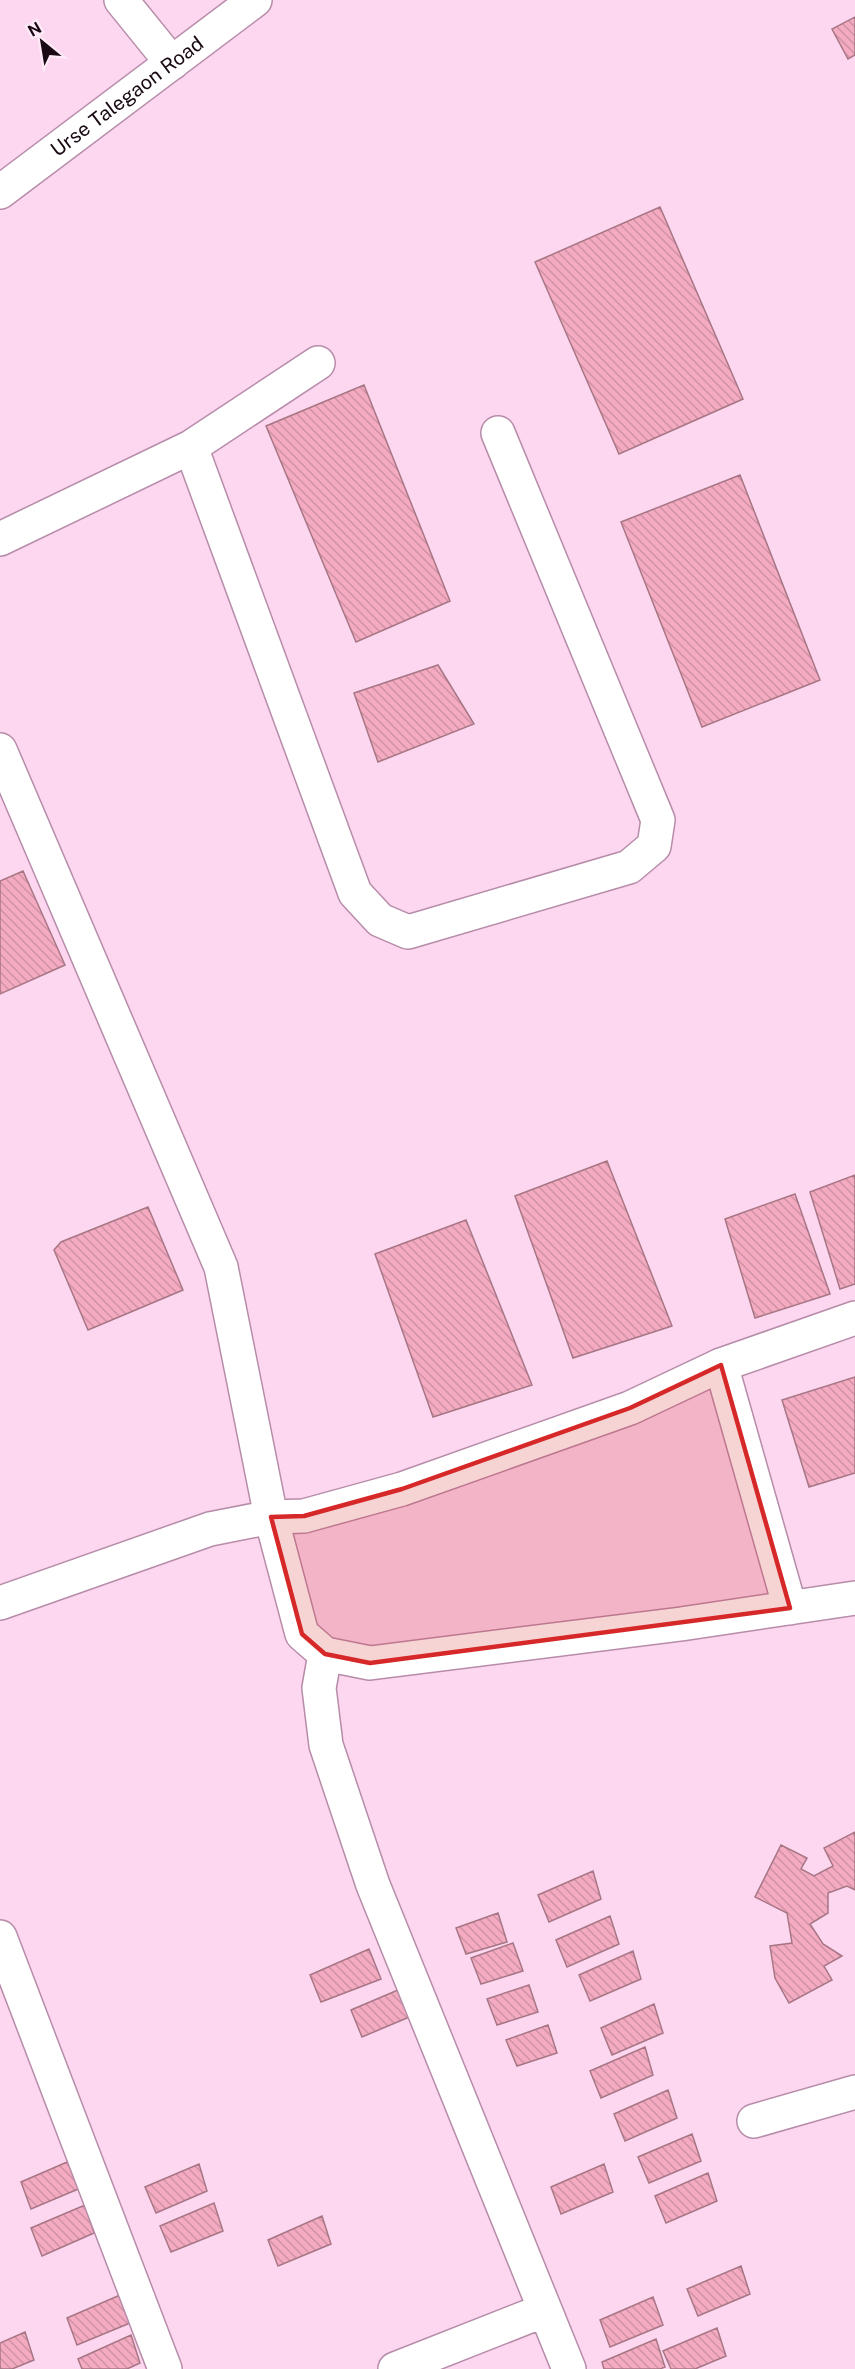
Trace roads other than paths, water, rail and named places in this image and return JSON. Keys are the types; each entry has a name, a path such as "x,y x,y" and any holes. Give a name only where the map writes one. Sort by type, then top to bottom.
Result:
{"main road":[{"path":"121,0 172,63"},
{"name":"Urse Talegaon Road","path":"0,192 255,0"},
{"path":"0,539 191,447 318,363"},
{"path":"191,447 355,893 380,921 408,932 629,867 654,846 658,820 498,434"},
{"path":"0,750 221,1267 271,1517 302,1634 325,1654 370,1664 855,1598"},
{"path":"0,1603 210,1529 271,1517 304,1516 402,1489 630,1408 721,1365 855,1318"},
{"path":"721,1365 790,1608"},
{"path":"325,1654 319,1688 327,1745 373,1885 569,2369"},
{"path":"0,1937 165,2369"},
{"path":"753,2121 855,2092"},
{"path":"395,2369 545,2310"}]}
